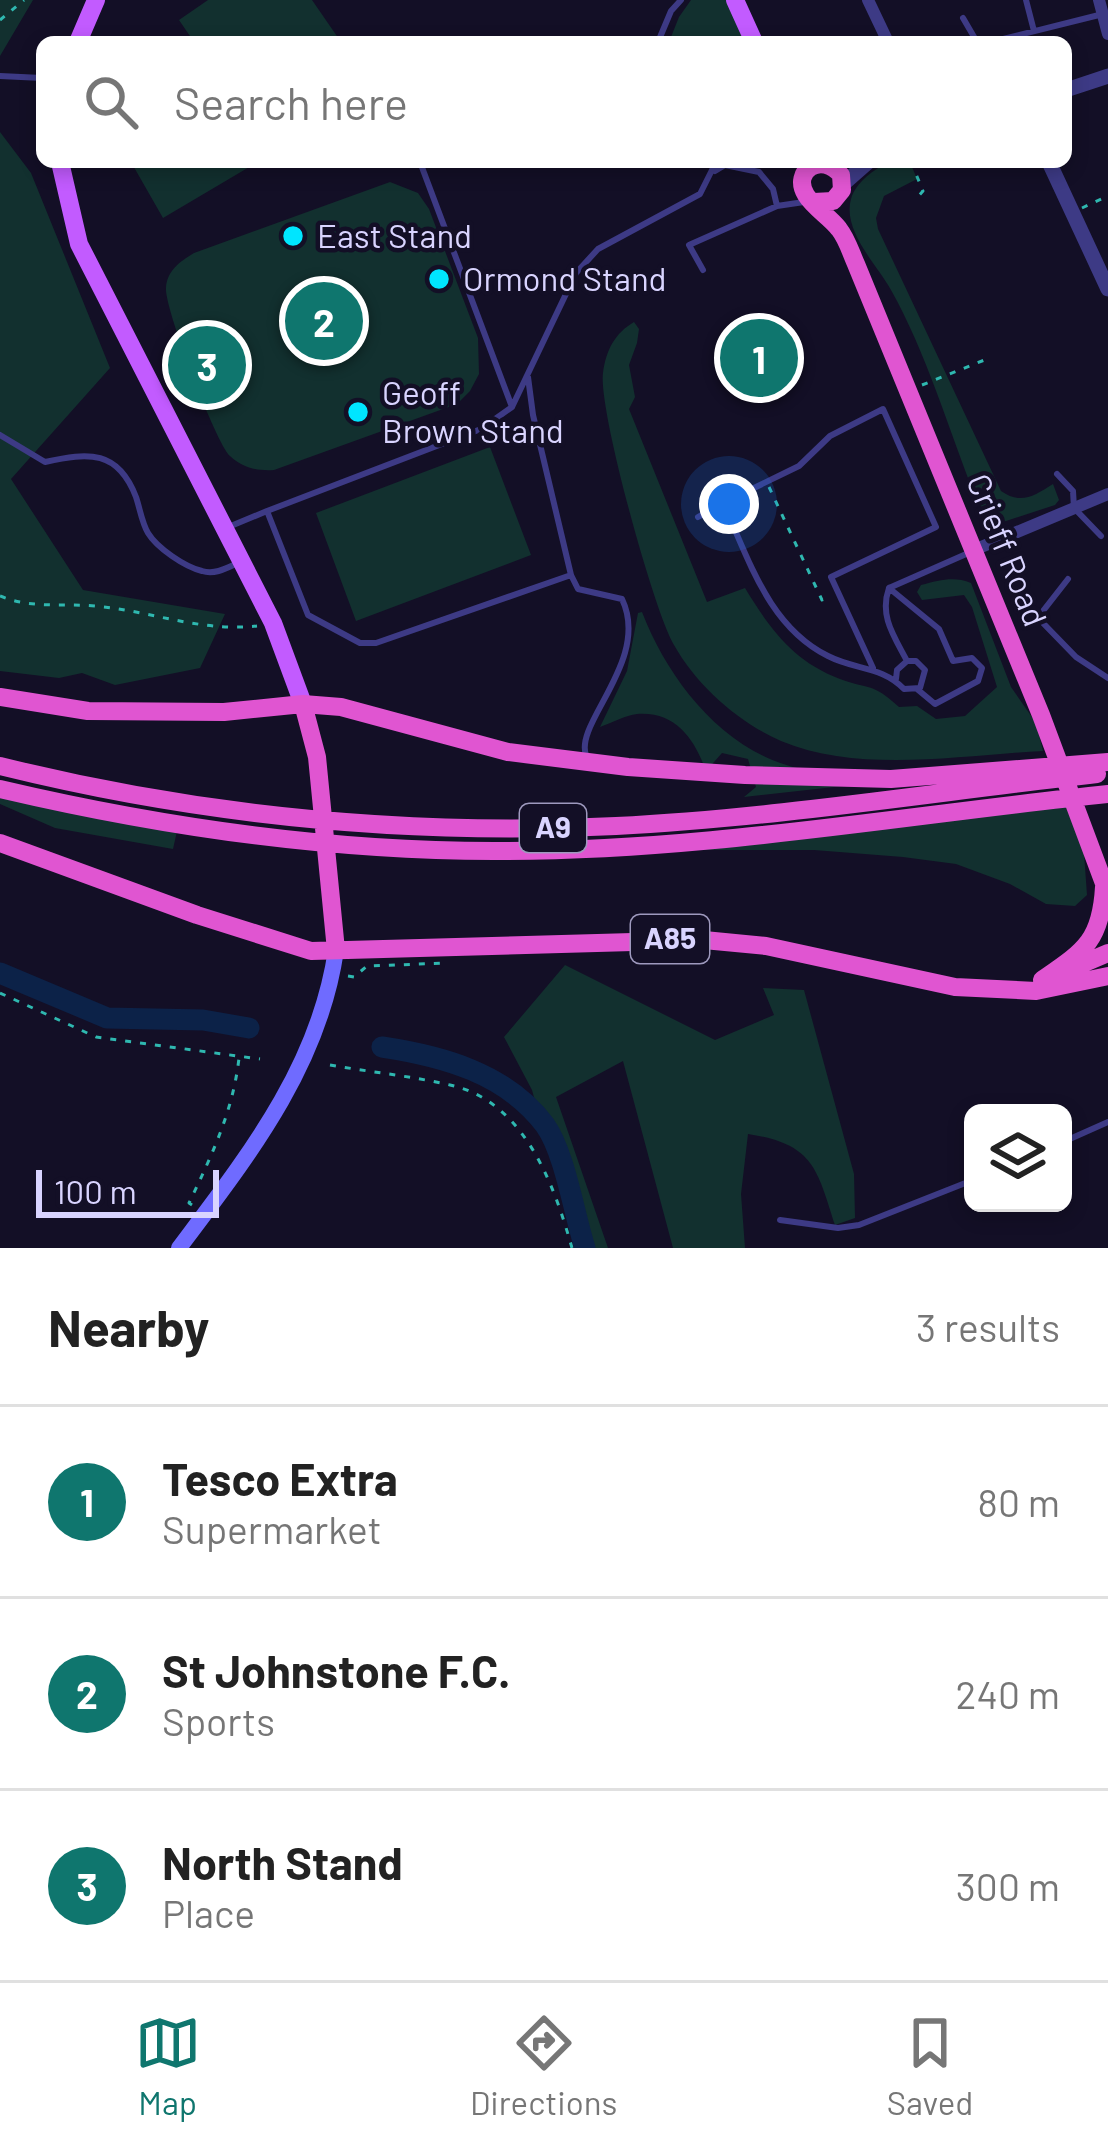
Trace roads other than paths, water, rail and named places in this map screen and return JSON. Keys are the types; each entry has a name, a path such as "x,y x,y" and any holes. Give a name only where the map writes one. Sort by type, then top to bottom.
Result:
{"highway":[{"name":"Crieff Road","path":"816,168 805,194 842,231"},
{"path":"813,202 828,203 841,190 817,168"},
{"name":"Crieff Road","path":"841,190 842,231 1041,715 1094,848 1106,891"},
{"name":"A9","path":"0,698 88,711 224,712 303,704 341,707 508,752 745,775 890,779 1108,762"},
{"path":"0,843 253,934 311,951 336,950 316,757 303,704"},
{"name":"A9","path":"0,766 122,794 268,817 460,829 620,826 1108,773"},
{"name":"A9","path":"0,789 172,825 266,837 352,846 497,851 673,844 1108,794"},
{"name":"A85","path":"1106,891 1108,911"},
{"name":"A85","path":"1042,980 1080,954 1095,935 1106,891"},
{"name":"A85","path":"336,950 704,940 766,946 956,987 1042,980 1108,953"},
{"path":"1000,987 1036,991 1106,974"}],"main road":[{"path":"81,36 96,0"},
{"path":"735,0 751,36"},
{"path":"62,168 79,244 273,622 303,704"},
{"path":"179,1248 255,1146 298,1072 318,1028 336,950"}],"street":[{"path":"868,0 885,36"},
{"path":"1101,7 1108,34"},
{"path":"1072,88 1108,76"},
{"path":"841,190 862,168"},
{"path":"1052,168 1108,290"},
{"path":"974,550 1108,494"}],"lane":[{"path":"661,36 681,0"},
{"path":"1026,0 1034,31"},
{"path":"1014,36 1101,7"},
{"path":"963,17 974,36"},
{"path":"0,76 36,78"},
{"path":"422,168 512,407"},
{"path":"224,528 481,429 512,407 585,262 598,249 700,194 714,168"},
{"path":"712,172 719,168"},
{"path":"740,168 759,172 773,189 777,206"},
{"path":"777,206 815,168"},
{"path":"703,270 689,245 777,206 813,202"},
{"path":"528,376 533,415 578,590 622,599 630,616 612,690 584,737 582,750 591,762"},
{"path":"698,517 800,466 830,436 883,410 935,526 831,577 873,668"},
{"path":"0,435 45,462 76,455 106,458 126,473 149,536 170,554 202,572 239,562"},
{"path":"1057,474 1073,491 1074,508 1101,536"},
{"path":"723,503 771,606 784,625 829,658 873,668 896,679 904,689 917,689 935,704 978,681 982,668 972,658 953,661 939,628 890,588"},
{"path":"267,511 308,614 360,643 376,643 572,575"},
{"path":"907,661 887,622 884,604 890,588 974,550"},
{"path":"1068,579 1043,610 1042,622 1076,657 1108,679"},
{"path":"896,679 897,670 907,661 916,661 926,678 917,689"},
{"path":"1072,1138 1108,1122"},
{"path":"780,1220 859,1226 964,1184"}],"waterway":[{"path":"0,973 107,1018 203,1020 249,1028"},
{"path":"382,1047 471,1070 529,1107 558,1151 585,1248"}],"place":[{"name":"East Stand","path":"293,236"},
{"name":"Ormond Stand","path":"439,279"},
{"name":"St Johnstone F.C.","path":"324,321"},
{"name":"Tesco Extra","path":"759,358"},
{"name":"North Stand","path":"207,365"},
{"name":"Geoff Brown Stand","path":"358,412"}]}
